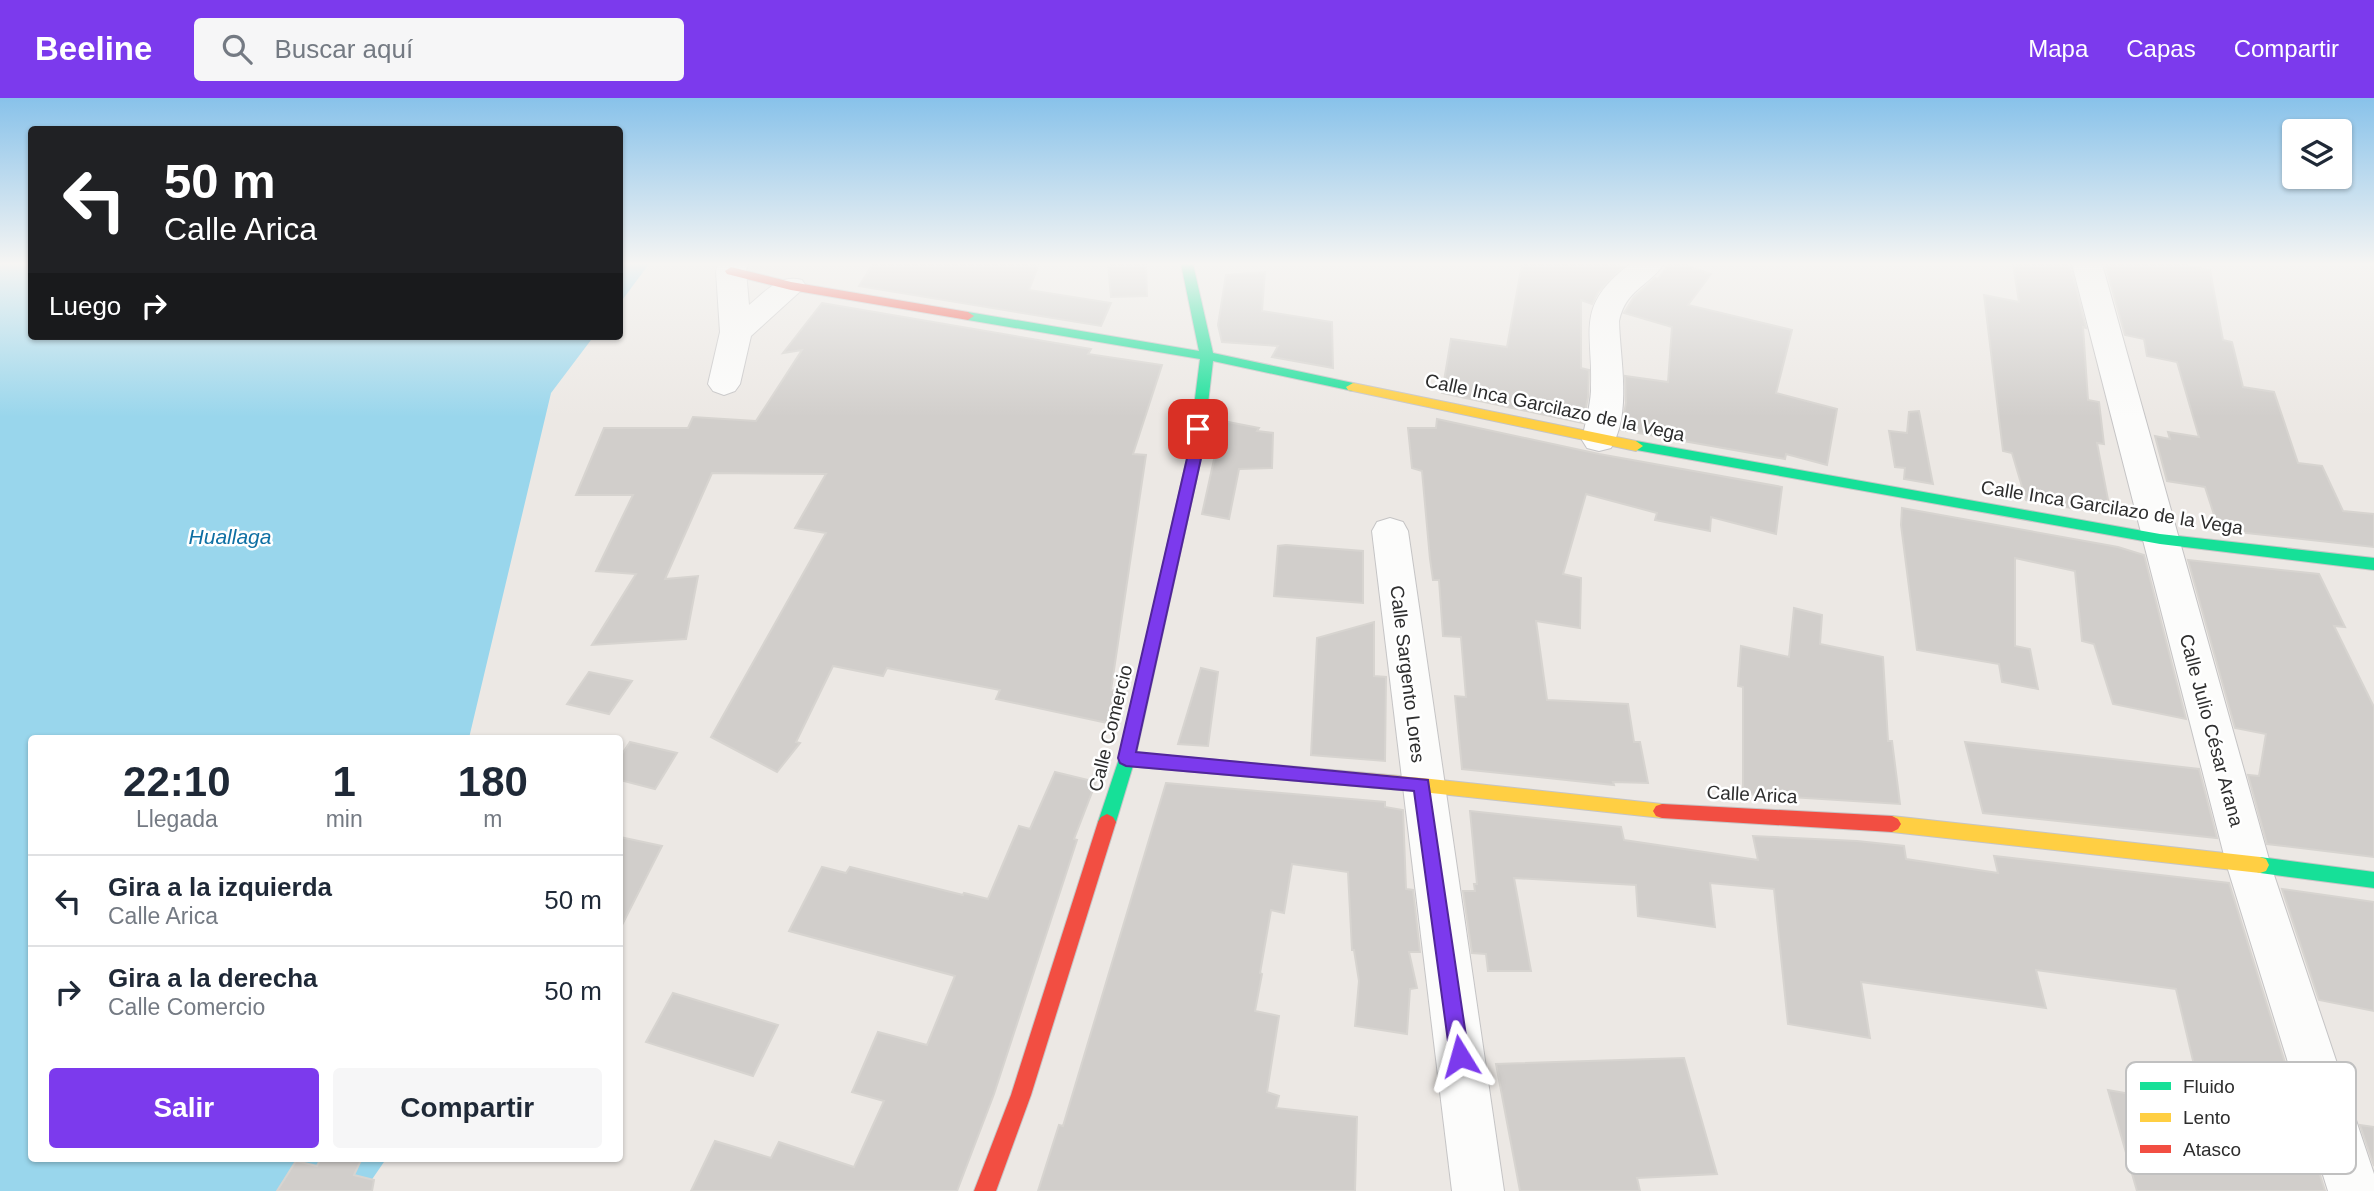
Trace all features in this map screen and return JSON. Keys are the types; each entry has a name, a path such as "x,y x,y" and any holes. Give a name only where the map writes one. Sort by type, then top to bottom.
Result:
{"street":[{"path":"724,384 736,332 735,315"},
{"path":"736,332 756,315"},
{"name":"Calle Inca Garcilazo de la Vega","path":"963,315 1207,356 1599,440 2160,539 2374,564"},
{"name":"Calle Comercio","path":"985,1191 1021,1095 1126,758 1195,454 1207,356 1198,315"},
{"path":"1599,440 1607,392 1602,326 1605,315"},
{"name":"Calle Julio César Arana","path":"2101,315 2248,863 2312,1062"},
{"name":"Calle Sargento Lores","path":"1390,531 1478,1191"},
{"name":"Calle Arica","path":"1126,758 1422,785 1662,811 1857,820 2248,863 2374,880"},
{"name":"Calle Julio César Arana","path":"2349,1174 2354,1191"}],"water":[{"name":"Huallaga","path":"0,315 28,315 28,340 591,340 551,393 470,735 28,735 28,1162 384,1162 364,1191 0,1191"}],"building":[{"path":"813,315 892,315 1091,349 1088,354 1162,365 1133,454 1146,455 1111,690 1119,691 1112,724 996,699 1000,690 887,668 883,676 833,666 796,742 800,743 777,772 711,737 826,533 795,528 826,474 712,473 665,579 698,576 686,639 592,645 636,574 596,571 633,495 576,495 604,428 688,428 693,417 756,421 802,350 783,353"},
{"path":"1034,315 1106,315 1101,326"},
{"path":"1220,315 1287,315 1332,322 1333,368 1272,357 1278,346 1222,342 1218,325"},
{"path":"1513,315 1581,315 1581,368 1589,370 1583,423 1442,393 1451,339 1507,347"},
{"path":"1631,315 1730,315 1792,330 1776,393 1837,409 1827,465 1786,454 1785,459 1621,430 1626,403 1625,376 1668,382 1672,327"},
{"path":"1986,315 2083,315 2086,328 2083,327 2088,400 2099,402 2104,444 2097,443 2111,515 2026,500 2012,453 2003,451"},
{"path":"2119,315 2218,315 2223,340 2232,342 2243,387 2274,392 2298,463 2322,466 2343,511 2374,514 2374,547 2219,530 2205,487 2167,481 2155,436 2170,439 2168,432 2199,437 2177,362 2147,356 2144,339 2125,335"},
{"path":"1919,411 1933,484 1904,479 1905,468 1895,467 1889,431 1907,433 1909,412"},
{"path":"1437,419 1599,454 1782,487 1776,534 1711,517 1710,531 1655,520 1657,513 1586,494 1563,574 1581,578 1580,628 1536,621 1547,700 1628,704 1634,742 1640,742 1648,783 1613,782 1614,785 1462,769 1455,696 1466,697 1461,637 1443,636 1439,580 1433,580 1430,559 1422,471 1412,468 1408,428 1436,428"},
{"path":"1218,420 1273,433 1272,468 1239,469 1229,519 1202,514 1215,455"},
{"path":"1902,508 2118,547 2144,555 2186,719 2113,704 2094,644 2082,641 2075,571 2015,558 2015,646 2030,649 2038,689 2002,682 1999,664 1917,650 1901,525"},
{"path":"1278,546 1363,551 1363,603 1274,596"},
{"path":"2188,560 2319,574 2345,627 2334,626 2374,707 2374,857 2267,844 2248,775 2259,776 2266,734 2235,728"},
{"path":"1794,608 1822,615 1820,644 1883,657 1888,741 1892,741 1900,804 1743,794 1743,687 1738,686 1741,646 1789,657"},
{"path":"1374,622 1374,676 1386,677 1385,761 1311,755 1317,638"},
{"path":"1201,668 1218,672 1208,746 1178,744"},
{"path":"589,672 632,681 609,714 567,704"},
{"path":"630,742 677,753 655,789 623,781 623,752"},
{"path":"1965,742 2199,769 2217,838 1983,813"},
{"path":"1055,772 1096,782 1074,839 1077,840 994,1094 957,1191 691,1191 715,1141 771,1158 779,1142 854,1167 884,1101 852,1092 878,1032 927,1045 955,976 789,931 822,867 846,873 850,867 988,899 1019,826 1030,829"},
{"path":"1166,783 1385,802 1385,807 1403,810 1406,889 1413,890 1420,952 1409,952 1417,988 1410,989 1407,1034 1355,1026 1359,981 1352,950 1348,872 1292,864 1284,913 1271,910 1255,1011 1279,1016 1267,1092 1279,1096 1276,1108 1357,1117 1355,1191 1038,1191 1059,1125 1063,1126"},
{"path":"1470,811 1621,827 1624,840 1758,860 1753,836 1904,846 1906,859 1998,873 1994,856 2229,883 2285,1062 2193,1062 2176,989 2036,970 2046,1008 1861,982 1870,1038 1788,1024 1774,889 1710,883 1715,927 1638,916 1636,885 1514,878 1531,971 1488,971 1486,954 1472,953 1463,891 1475,891 1474,884 1477,884"},
{"path":"623,838 662,846 623,923"},
{"path":"2282,889 2374,902 2374,1011 2319,1000"},
{"path":"673,993 778,1025 753,1076 646,1042"},
{"path":"1684,1058 1717,1174 1637,1178 1640,1191 1520,1191 1496,1064"},
{"path":"2108,1090 2126,1093 2126,1153"},
{"path":"2360,1125 2374,1127 2374,1166"},
{"path":"295,1162 317,1166 319,1162 360,1162 354,1175 374,1180 372,1191 277,1191"},
{"path":"2132,1174 2320,1174 2325,1191 2137,1191"}],"traffic: fast":[{"path":"1107,822 1127,759 1195,454 1207,356 1198,315"},
{"path":"968,316 1207,356 1353,387"},
{"path":"1636,446 2160,539 2374,564"},
{"path":"2260,865 2374,880"}],"traffic: slow":[{"path":"1353,387 1636,446"},
{"path":"1127,759 1422,785 1662,811"},
{"path":"1892,824 2260,865"}],"traffic: jam":[{"path":"962,315 968,316"},
{"path":"1662,811 1892,824"},
{"path":"985,1191 1021,1095 1107,822"}],"route":[{"path":"1198,429 1195,454 1126,758 1422,785 1460,1056"}]}
